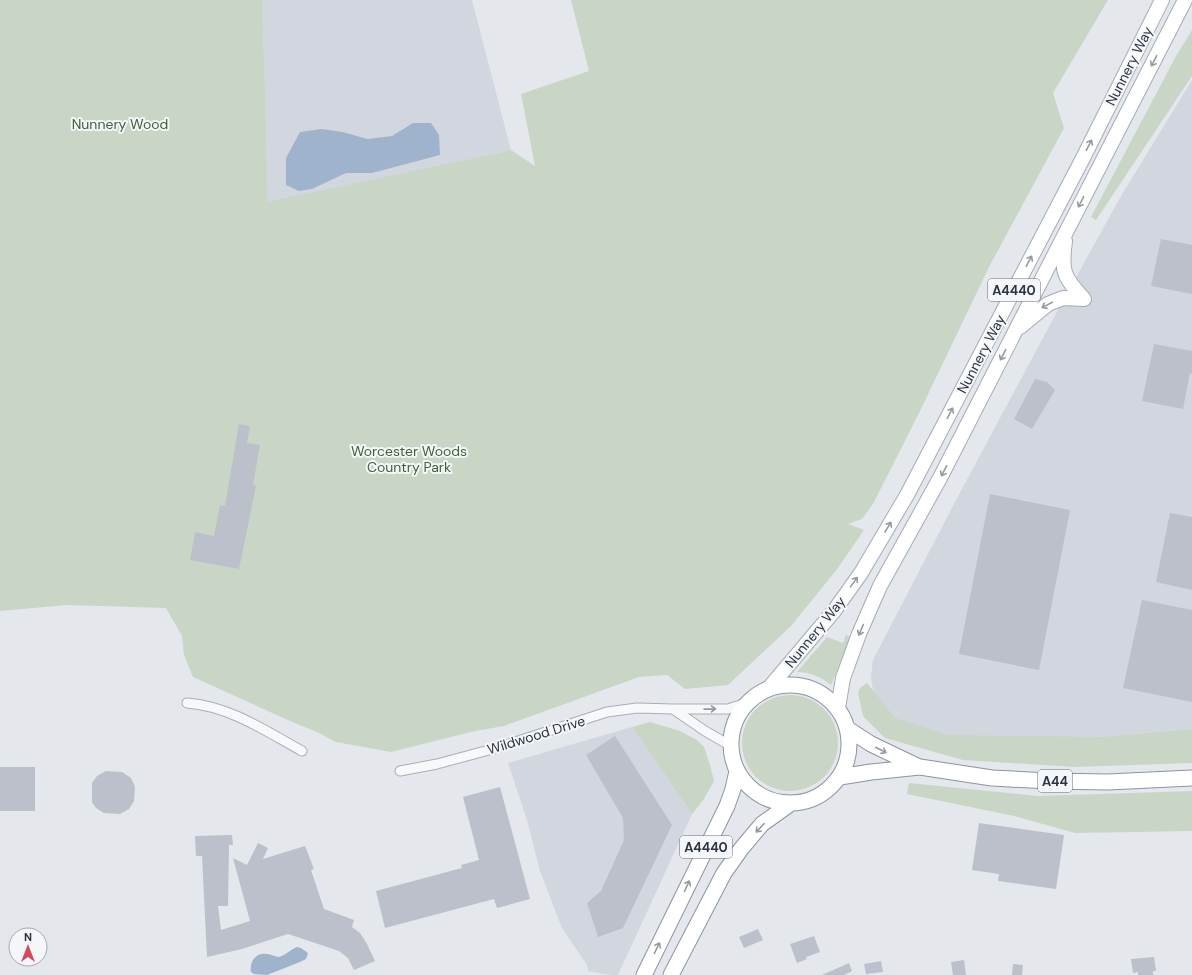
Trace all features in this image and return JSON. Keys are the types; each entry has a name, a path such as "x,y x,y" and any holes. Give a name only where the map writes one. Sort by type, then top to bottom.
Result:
{"highway":[{"path":"784,684 799,685 814,689 828,697 845,719 848,729 850,747 847,763 840,777 824,793 801,803 790,804 760,796 748,786 736,771 733,760 731,746 734,725 738,715 746,704 755,696 769,688 784,684"},
{"name":"A44","path":"848,729 871,744 920,768"},
{"name":"A44","path":"840,777 872,772 920,768 992,778 1049,781 1108,782 1192,778"},
{"name":"A4440","path":"644,975 727,806 733,789 736,771"},
{"name":"A4440","path":"671,975 724,873 741,849 762,824 790,804"},
{"path":"676,975 724,873"}],"main road":[{"name":"Nunnery Way","path":"769,688 834,611 861,573 907,495 1079,166 1162,0"},
{"name":"Nunnery Way","path":"838,708 843,678 859,634 880,586 940,478 1185,0"},
{"path":"1015,331 1048,304 1063,298 1084,299 1074,288 1063,267 1066,230"}],"street":[{"path":"187,703 228,712 244,719 302,751"},
{"name":"Wildwood Drive","path":"400,771 437,764 500,747 607,712 637,708 728,708 746,704"},
{"path":"673,709 705,731 731,746"}],"shaded area":[{"path":"262,0 472,0 511,150 266,203 265,87"},
{"path":"1192,80 1192,729 1099,737 964,739 913,730 882,712 874,697 871,677 873,660 955,502 1058,310 1121,196"},
{"path":"632,727 692,814 618,975 611,975 588,971 587,965 562,928 540,871 527,820 508,763"}],"green space":[{"name":"Worcester Woods Country Park","path":"0,0 262,0 267,202 511,150 535,166 521,94 589,71 571,0 1108,0 1053,93 1064,128 989,267 920,411 873,504 862,519 848,524 864,530 838,568 791,626 728,685 685,689 667,675 639,677 504,726 475,731 391,752 336,742 317,732 193,677 184,655 182,636 166,608 67,605 0,611"},
{"path":"1192,30 1192,76 1096,220 1091,217 1176,56"},
{"path":"846,635 851,637 831,685 815,676 797,672 827,637 843,643"},
{"path":"867,683 895,718 948,735 1099,737 1192,729 1192,763 1075,767 963,760 885,738 863,716 858,693 860,688"},
{"path":"790,695 808,699 817,703 824,709 830,716 834,725 838,743 834,761 830,770 824,777 817,783 808,787 790,791 772,787 763,783 756,777 750,770 746,761 742,743 746,725 750,716 756,709 763,703 772,699"},
{"path":"650,722 680,731 697,740 704,747 714,781 704,799 692,814 632,727"},
{"path":"909,783 1038,796 1192,791 1192,831 1075,833 1014,816 907,794"}],"water":[{"path":"413,123 431,123 439,135 440,155 372,173 346,173 312,189 299,191 286,185 286,158 300,132 322,129 343,132 367,139 392,136"},
{"path":"297,947 308,953 306,959 267,975 254,974 251,972 252,961 257,956 268,954 279,957"}],"building":[{"path":"1161,239 1192,245 1192,294 1151,286"},
{"path":"1154,344 1192,351 1192,374 1190,373 1183,409 1142,401"},
{"path":"1035,379 1047,382 1055,390 1032,429 1014,419"},
{"path":"239,424 250,426 247,443 260,445 253,485 256,486 239,569 190,560 195,532 214,536 220,505 225,506"},
{"path":"990,494 1070,510 1039,670 959,654"},
{"path":"1170,513 1192,517 1192,590 1156,582"},
{"path":"1142,600 1192,610 1192,702 1123,688"},
{"path":"615,736 672,825 623,928 598,937 587,903 601,891 624,840 623,818 586,755"},
{"path":"0,767 35,767 35,811 0,811"},
{"path":"106,771 122,772 131,778 135,787 134,801 129,809 120,814 104,813 96,808 92,802 92,783 97,776"},
{"path":"500,787 530,899 497,908 494,899 385,928 376,891 462,868 461,865 479,860 463,797"},
{"path":"979,823 1064,835 1056,889 998,881 999,874 972,870"},
{"path":"232,835 233,845 229,845 228,906 218,906 221,930 250,921 233,858 247,865 258,843 268,848 263,859 305,846 314,869 311,870 324,909 354,920 352,927 360,933 375,961 354,970 348,958 339,951 288,934 242,949 207,957 202,856 196,856 195,836"},
{"path":"758,929 763,940 744,948 739,937"},
{"path":"814,936 820,952 806,957 807,959 797,963 790,944"},
{"path":"1154,957 1156,971 1153,971 1153,975 1138,975 1138,972 1133,973 1131,959"},
{"path":"964,960 966,975 953,975 951,962"},
{"path":"881,961 883,972 866,974 864,964"},
{"path":"849,963 852,971 844,975 822,975"},
{"path":"1013,964 1023,965 1022,975 1012,975"}],"park label":[{"name":"Nunnery Wood","path":"120,124"}]}
